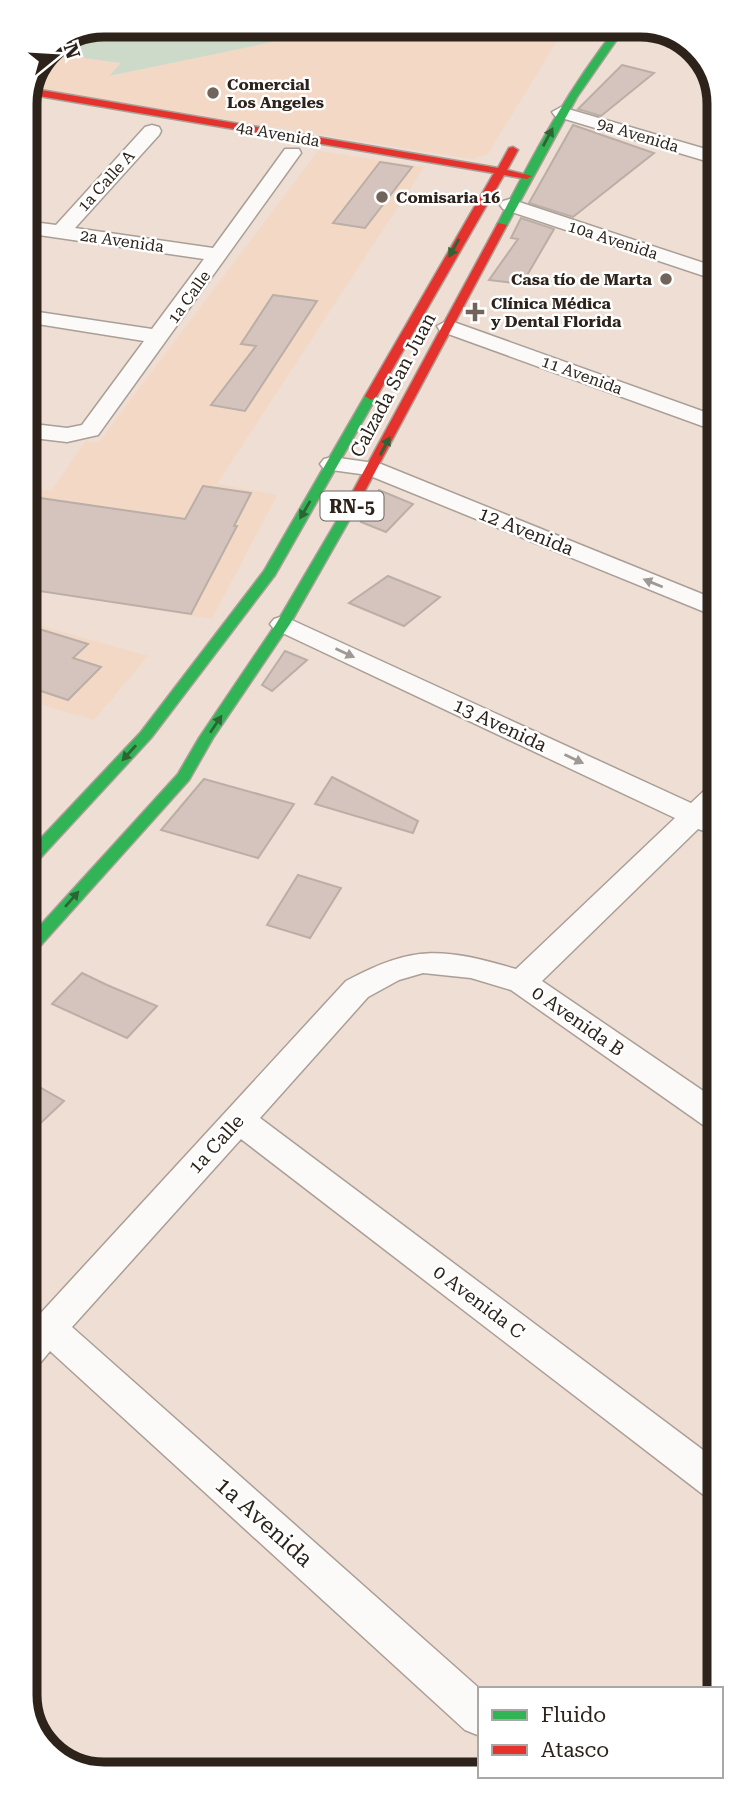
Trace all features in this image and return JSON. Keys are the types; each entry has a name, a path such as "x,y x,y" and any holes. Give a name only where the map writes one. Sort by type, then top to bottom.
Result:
{"main road":[{"name":"Calzada San Juan","path":"37,939 184,777 206,738 283,624 373,470 561,111 613,37"},
{"name":"4a Avenida","path":"38,93 527,176"},
{"name":"Calzada San Juan","path":"37,851 145,735 210,660 270,572 521,135"},
{"path":"479,204 485,220 496,233"},
{"path":"184,777 184,741 211,705 218,689"}],"street":[{"name":"9a Avenida","path":"561,111 707,155"},
{"name":"1a Calle A","path":"61,232 152,131"},
{"name":"1a Calle","path":"37,431 79,434 90,430 292,153"},
{"name":"10a Avenida","path":"510,205 707,271"},
{"name":"2a Avenida","path":"37,229 220,255"},
{"path":"37,318 160,337"},
{"name":"11 Avenida","path":"448,326 707,421"},
{"name":"12 Avenida","path":"332,464 373,470 707,605"},
{"name":"13 Avenida","path":"283,624 706,821"},
{"path":"522,982 706,821"},
{"name":"1a Calle","path":"38,1340 357,989 388,972 423,962"},
{"name":"0 Avenida B","path":"423,962 472,967 522,982 707,1110"},
{"name":"0 Avenida C","path":"239,1119 707,1475"},
{"name":"1a Avenida","path":"38,1340 478,1714"}],"shaded area":[{"path":"295,37 558,39 488,154 472,159 38,89 48,67 58,55 122,63 110,76"},
{"path":"318,151 424,167 217,484 277,495 212,619 37,591 37,489 51,491 86,441 98,443"},
{"path":"37,625 148,656 94,720 37,703"}],"green space":[{"path":"104,37 296,37 109,76 121,63 58,55 78,42"}],"building":[{"path":"622,65 654,73 601,116 578,109"},
{"path":"573,125 654,153 573,217 529,203"},
{"path":"380,162 412,167 365,228 333,223"},
{"path":"521,218 554,229 522,284 489,280 518,239 511,238"},
{"path":"273,295 317,301 245,411 211,405 256,346 241,344"},
{"path":"203,486 251,493 234,526 237,526 191,614 37,591 37,498 185,519"},
{"path":"379,490 413,504 386,532 361,522"},
{"path":"388,576 440,597 404,626 349,603"},
{"path":"37,628 88,644 73,658 101,667 68,700 37,690"},
{"path":"285,651 307,660 272,691 262,685"},
{"path":"332,777 418,821 413,833 315,804"},
{"path":"204,779 294,804 258,858 161,830"},
{"path":"298,875 341,888 310,938 267,925"},
{"path":"82,973 157,1006 127,1038 52,1004"},
{"path":"37,1086 64,1101 37,1127"}],"traffic: fast":[{"path":"502,225 572,97 614,37"},
{"path":"37,852 146,735 270,572 371,396"},
{"path":"37,939 184,777 206,738 283,624 345,517"}],"traffic: jam":[{"path":"38,93 527,176"},
{"path":"371,396 513,150"},
{"path":"345,517 502,225"}],"place":[{"name":"Comercial Los Angeles","path":"213,93"},
{"name":"Comisaria 16","path":"382,197"},
{"name":"Casa tío de Marta","path":"666,279"},
{"name":"Clínica Médica y Dental Florida","path":"475,312"}]}
